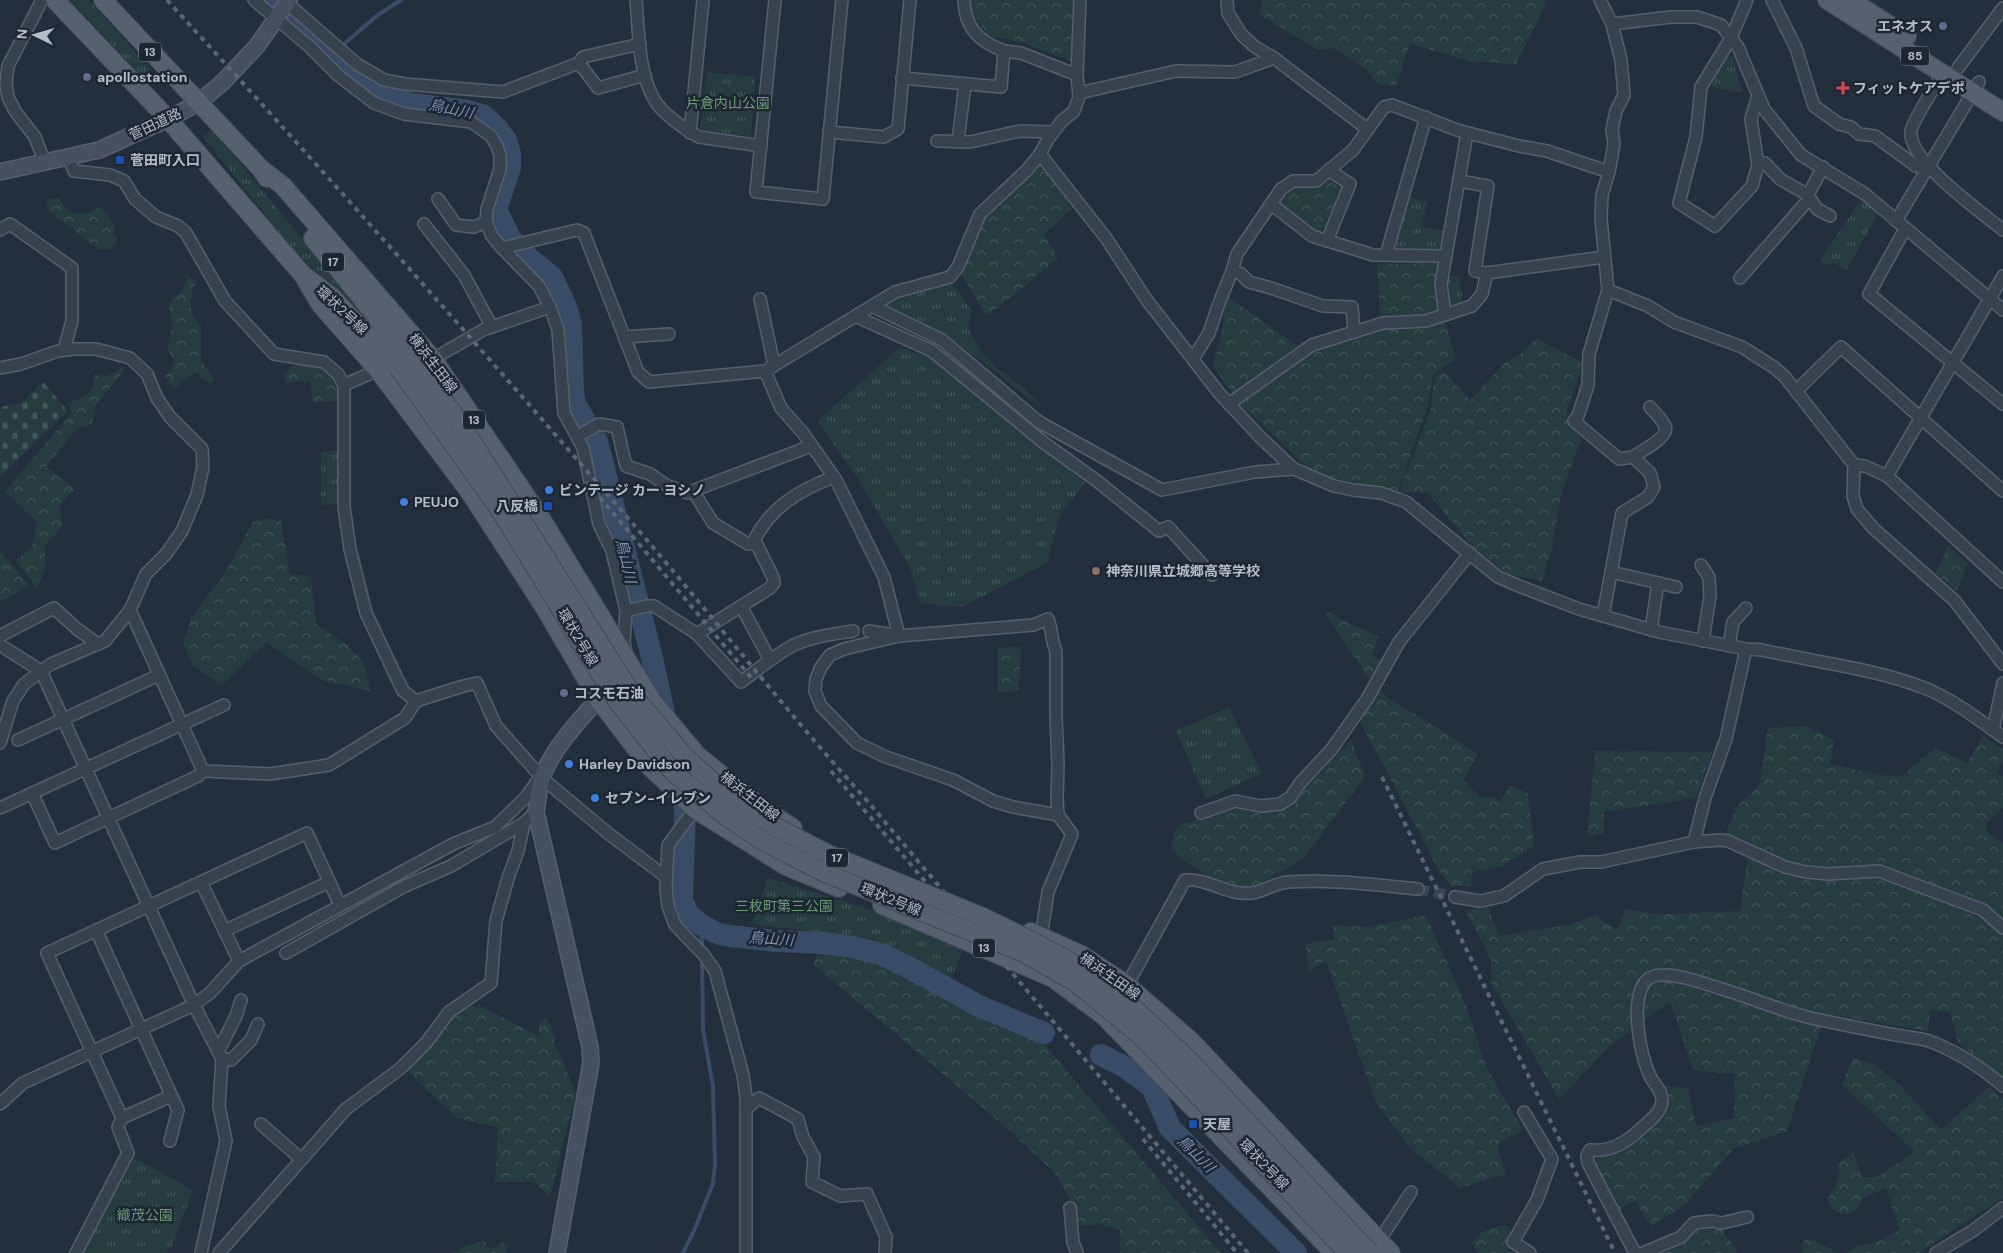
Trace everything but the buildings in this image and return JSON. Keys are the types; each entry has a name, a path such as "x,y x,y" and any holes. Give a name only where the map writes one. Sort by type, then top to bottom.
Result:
{"main road":[{"name":"環状2号線","path":"55,0 168,119 303,275 332,297 403,360 459,421 632,694 686,758 737,802 772,825 828,854 983,917 1030,940 1073,963 1121,996 1190,1061 1380,1249"},
{"name":"環状2号線","path":"103,0 260,169 279,197 403,360 500,510 615,698 672,771 723,814 761,840 825,872 1022,952 1074,982 1141,1036 1348,1253"},
{"name":"85","path":"1827,0 1950,71"},
{"name":"85","path":"1850,0 1976,88 2003,112"},
{"name":"85","path":"1976,88 2003,98"},
{"name":"横浜生田線","path":"260,169 283,186 433,359 539,515 652,701 697,755 762,808 820,848 868,869 995,916 1082,955 1127,985 1192,1042 1380,1249"},
{"name":"13","path":"303,275 320,304 378,370 469,491 543,605 598,699 651,768 695,809 786,866 1053,978 1104,1016 1334,1253"}],"street":[{"path":"42,0 8,66 6,83 8,97 15,111 35,136 45,162"},
{"path":"0,1104 23,1083 194,1005 210,993 239,961 453,844 495,827 526,797 544,774 564,738 628,664 624,642 626,611 612,551 599,524 587,461 578,436 564,414 558,330 550,306 513,246 492,236 486,222 487,209 500,169 500,156 497,146 491,136 470,122 459,119 404,114 374,103 339,76 310,47 254,0"},
{"path":"636,0 645,75 656,103 690,133 699,137 761,146"},
{"path":"690,133 703,0"},
{"path":"775,0 756,192 823,199 842,0"},
{"path":"829,132 884,138 898,129 910,0"},
{"path":"964,0 964,12 975,34 989,45 1004,51 1021,53 1077,75"},
{"path":"513,246 577,230 584,233 638,372 649,382 770,368 895,292 950,277 958,267 980,214 1027,170 1062,120 1074,111 1079,97 1077,75 1080,0"},
{"path":"1227,0 1228,13 1241,34 1255,47 1274,58 1367,129"},
{"path":"1600,0 1612,24 1621,60 1624,95 1616,111 1612,130 1614,144 1609,172 1602,195 1601,219 1608,290 1589,354 1588,385 1578,416 1574,421 1619,459 1633,457 1662,437 1666,431 1665,425 1650,407"},
{"path":"1747,0 1731,38 1701,87 1696,137 1679,203 1714,226 1752,186 1758,163 1751,118 1758,95"},
{"path":"1772,0 1796,48 1814,106 1839,124 1851,127 1858,134 1875,136 1916,166 1929,168"},
{"path":"287,3 339,49 372,74 384,80 405,84 503,92 579,63 583,57 640,44"},
{"name":"菅田道路","path":"0,172 99,150 168,119 198,103 223,82 257,46 287,3"},
{"path":"2003,8 1950,71 1911,130 1913,145 1929,168 2003,230"},
{"path":"1612,24 1671,17 1697,17 1721,25 1738,48 1764,109 1801,155 1865,194 2003,310"},
{"path":"902,78 1001,87 1004,51"},
{"path":"1079,93 1176,72 1235,72 1274,58"},
{"path":"579,63 598,88 645,75"},
{"path":"958,142 965,84"},
{"path":"1976,88 1929,168 1869,294 2003,404"},
{"path":"1193,359 1209,333 1237,254 1281,189 1293,182 1316,180 1329,170 1353,150 1384,107 1392,105 1467,133 1547,151 1609,172"},
{"path":"1386,255 1426,117"},
{"path":"938,140 970,142 1020,131 1053,132"},
{"path":"1445,315 1441,284 1467,133"},
{"path":"1040,154 1106,238 1146,299 1229,404 1294,470 1334,486 1381,493 1406,502 1498,577 1603,616 1651,630 1703,641 1762,650 1884,675 1923,687 1943,696 1998,733 2003,682"},
{"path":"69,158 74,171 110,175 124,181 135,199 156,217 178,226 186,233 225,301 274,354 324,362 338,374 344,385 344,507 350,549 366,613 403,691 416,701"},
{"path":"1758,163 1766,163 1780,179 1808,197 1817,209 1830,216"},
{"path":"1740,278 1808,197 1823,168"},
{"path":"1327,240 1350,184 1329,170"},
{"path":"1459,181 1488,186 1475,271 1487,273 1604,257"},
{"path":"438,199 456,225 474,227 486,222"},
{"path":"1271,204 1312,236 1373,255 1446,256"},
{"path":"0,230 10,224 72,268 72,321 64,350"},
{"path":"424,224 464,275 492,326"},
{"path":"1232,271 1241,274 1249,282 1323,306 1352,307 1354,332"},
{"path":"1229,404 1312,345 1383,323 1426,321 1472,306 1482,294 1487,273"},
{"path":"1887,476 2003,276"},
{"path":"1608,290 1648,306 1674,322 1742,347 1775,368 1796,391 1854,465 1853,496 1857,509 1873,528 1954,600 1991,651 2002,660"},
{"path":"760,299 770,368 781,408 834,477 884,577 900,636"},
{"path":"433,359 467,338 492,326 550,306"},
{"path":"872,306 942,340 1039,422 1162,490 1255,472 1294,470"},
{"path":"856,316 932,352 1043,442 1098,481 1159,531 1168,526 1212,575"},
{"path":"624,337 670,334"},
{"path":"1796,391 1841,346 2003,491"},
{"path":"0,368 20,364 64,350 96,349 130,358 147,374 157,398 170,417 202,449 203,468 197,495 182,531 166,554 146,574 130,610 105,641 51,664 24,684 13,701 2,727 0,743"},
{"path":"344,385 378,370"},
{"path":"578,436 599,424 617,427 626,466 650,474 666,485 687,493 811,446"},
{"path":"1603,616 1622,513 1648,497 1654,487 1650,473 1633,457"},
{"path":"1854,465 1865,466 1887,476 2003,582"},
{"path":"693,491 713,523 748,544 753,542 757,533 775,511 791,497 806,487 834,477"},
{"path":"697,634 770,588 774,583 773,577 757,545 753,542"},
{"path":"1201,813 1234,802 1261,806 1280,804 1291,797 1300,782 1331,750 1367,699 1399,642 1470,553"},
{"path":"1701,565 1709,577 1710,596 1703,641"},
{"path":"1611,572 1676,587"},
{"path":"1651,630 1658,583"},
{"path":"626,611 654,606 697,634 741,682 794,645 830,634 854,631"},
{"path":"741,606 770,660"},
{"path":"0,636 54,608 76,629 98,644"},
{"path":"1729,646 1733,622 1746,608"},
{"path":"130,610 203,772"},
{"path":"1041,937 1048,892 1072,834 1058,815 1056,651 1048,618 1033,625 900,636 844,649 830,655 821,667 816,678 815,691 821,706 857,743 886,757 953,780 993,801 1013,807 1058,815"},
{"path":"869,631 900,636"},
{"path":"0,645 41,671 194,1005 220,1056 231,1060 246,1046 258,1024"},
{"path":"1694,842 1705,798 1726,739 1746,649"},
{"path":"18,740 159,675"},
{"path":"32,794 55,843 203,772 270,774 329,765 405,718 416,701 460,686 477,683 496,726 535,770 544,774 609,834 666,877"},
{"path":"0,808 224,705"},
{"path":"544,774 536,812 583,1012 591,1055 590,1077 557,1253"},
{"path":"724,777 695,809 668,844 666,877 668,906 675,925 703,954 715,971 743,1075 746,1109 746,1253"},
{"path":"286,953 405,886 451,866 524,822 536,812"},
{"path":"219,1253 346,1109 401,1068 426,1043 449,1012 491,983 496,921 518,851 524,822"},
{"path":"122,1118 47,953 307,833 340,906"},
{"path":"1455,897 1480,901 1504,896 1543,869 1580,862 1602,862 1694,842 1720,840 1728,841 1785,867 1806,872 1828,874 1879,871 1983,910 2003,928"},
{"path":"1127,985 1185,880 1195,879 1229,892 1252,893 1286,882 1331,881 1418,889"},
{"path":"201,882 239,961"},
{"path":"224,931 329,882"},
{"path":"96,930 178,1110 170,1141"},
{"path":"1635,1253 1588,1163 1587,1156 1590,1150 1601,1151 1618,1146 1628,1140 1658,1112 1663,1100 1650,1076 1639,1041 1638,1001 1640,989 1647,979 1661,975 1683,977 1806,1017 1928,1041 1966,1059 2003,1086"},
{"path":"201,1253 226,1141 220,1106 220,1056 241,1000"},
{"path":"76,1253 128,1153 118,1127 122,1118 171,1096"},
{"path":"746,1109 760,1098 798,1119 803,1137 814,1157 812,1182 840,1196 867,1194 886,1237 885,1253"},
{"path":"1524,1112 1552,1159 1538,1200 1512,1242 1530,1253"},
{"path":"261,1124 302,1159"},
{"path":"1380,1249 1411,1192"},
{"path":"1070,1208 1073,1242 1077,1253"},
{"path":"1936,1253 1974,1230 2003,1208"},
{"path":"1644,1253 1681,1237 1694,1223 1712,1221 1722,1223 1747,1217"}],"green space":[{"path":"71,0 89,0 158,78 150,86"},
{"path":"972,0 1074,0 1076,63 1020,42 989,36 973,16"},
{"path":"1262,0 1545,0 1547,2 1516,64 1471,61 1410,44 1396,86 1378,84 1364,68 1333,48 1317,50 1259,14"},
{"path":"1725,56 1733,57 1742,93 1711,87"},
{"name":"片倉内山公園","path":"707,72 755,77 751,136 700,130"},
{"path":"212,130 362,311 381,338 294,250 203,137"},
{"path":"1039,163 1074,207 1044,234 1058,258 999,307 986,315 960,272 983,217"},
{"path":"1331,174 1345,184 1322,231 1317,232 1277,201 1284,190"},
{"path":"1408,196 1427,202 1422,226 1443,231 1442,244 1434,252 1396,251 1394,244"},
{"path":"59,198 67,208 77,214 93,211 98,206 107,214 116,228 112,233 117,239 111,249 98,249 49,212 46,200"},
{"path":"1861,200 1879,212 1846,271 1835,263 1825,265 1820,260"},
{"path":"1437,263 1440,299 1456,359 1433,375 1428,406 1398,491 1337,479 1309,469 1242,406 1213,366 1222,331 1226,295 1293,343 1314,350 1381,332 1377,264"},
{"path":"1447,275 1459,277 1463,303 1450,307 1446,290"},
{"path":"188,277 196,281 192,293 191,307 192,315 201,325 201,361 215,379 210,384 196,373 190,375 174,389 165,377 175,362 167,349 172,328 169,303 183,290"},
{"path":"951,281 972,312 968,328 979,349 999,370 1022,386 1047,412 946,336 888,308 886,303"},
{"path":"1537,339 1583,363 1566,415 1581,440 1561,494 1553,544 1542,581 1508,574 1474,548 1428,493 1399,492 1431,408 1434,378 1443,371 1470,400 1506,362 1517,357"},
{"path":"899,348 931,357 1085,483 1060,515 1047,563 962,607 921,603 909,566 857,477 817,421"},
{"path":"299,363 329,372 336,383 338,401 313,402 310,381 285,383 284,375 289,368"},
{"path":"125,366 121,374 96,405 92,424 77,428 46,467 75,489 60,504 62,526 44,547 46,565 37,588 16,561 32,546 37,522 5,491 72,413 67,404 79,399 93,388 95,375 107,376"},
{"path":"43,382 68,411 0,477 0,407 22,403"},
{"path":"337,450 338,503 321,505 321,452"},
{"path":"268,519 281,521 290,574 311,577 316,624 347,645 363,662 371,691 323,680 267,642 221,686 192,664 183,643 192,616 225,573 253,522"},
{"path":"1948,545 1968,563 1957,591 1936,573"},
{"path":"0,550 29,586 0,602"},
{"path":"1330,612 1342,620 1378,636 1373,657 1382,662 1369,679 1326,614"},
{"path":"1021,647 1019,690 998,693 998,648"},
{"path":"1378,691 1478,754 1463,780 1481,798 1492,797 1500,802 1510,786 1528,793 1534,846 1501,866 1472,872 1471,886 1451,886 1439,870 1359,720"},
{"path":"1229,707 1262,773 1206,799 1176,731"},
{"path":"1807,726 1834,740 1830,764 1879,775 1901,776 1936,748 1967,763 1983,736 2003,749 2003,761 1997,772 2003,777 2003,807 1986,825 1990,835 2003,843 2003,1080 1958,1042 1950,1012 1930,1010 1928,1031 1825,1014 1787,1131 1733,1149 1685,1205 1651,1226 1635,1201 1619,1210 1593,1161 1630,1145 1651,1127 1667,1104 1662,1085 1688,1089 1696,1126 1734,1118 1735,1074 1693,1070 1670,1001 1609,1047 1559,1099 1491,983 1491,960 1465,910 1488,907 1499,936 1567,925 1595,916 1617,930 1626,909 1660,914 1740,911 1748,855 1726,832 1737,806 1759,786 1768,728"},
{"path":"1351,740 1365,777 1303,859 1255,887 1230,887 1192,866 1172,850 1173,836 1180,825 1236,807 1254,812 1289,807"},
{"path":"1595,751 1712,752 1696,798 1604,812 1604,833 1587,837"},
{"name":"三枚町第三公園","path":"768,878 868,909 966,943 951,979 874,939 752,924"},
{"path":"1426,915 1467,1008 1486,1067 1523,1130 1497,1144 1505,1174 1460,1188 1410,1148 1376,1103 1326,961 1308,972 1306,944 1334,939 1333,925 1368,927"},
{"path":"817,950 865,955 909,971 952,1000 1034,1032 1221,1253 1120,1253 1120,1230 1100,1224 1077,1226 1074,1206 1055,1173 1007,1128 814,965"},
{"path":"460,1006 483,1007 539,1036 539,1023 546,1018 552,1028 555,1044 576,1093 550,1197 534,1182 495,1182 498,1128 457,1118 406,1070"},
{"path":"1853,1057 1875,1065 1898,1083 1941,1130 1989,1087 2003,1099 2003,1198 1919,1253 1846,1253 1859,1245 1875,1243 1900,1230 1886,1188 1862,1198 1858,1208 1848,1215 1838,1212 1829,1203 1828,1199 1839,1177 1838,1163 1854,1153 1862,1177 1877,1177 1915,1152 1842,1085"},
{"name":"織茂公園","path":"135,1158 193,1190 172,1246 166,1253 80,1253"},
{"path":"1505,1224 1510,1229 1507,1245 1519,1253 1478,1253 1472,1243 1475,1239 1486,1230"},
{"path":"1720,1227 1737,1251 1736,1253 1661,1253 1682,1245 1699,1228"},
{"path":"1813,1239 1837,1253 1801,1253 1804,1240"},
{"path":"484,1241 488,1248 494,1249 501,1242 508,1246 506,1253 453,1253 464,1246"}],"waterway":[{"name":"鳥山川","path":"270,0 320,42 340,63 378,94 412,104 469,111 484,116 506,140 510,154 510,168 496,209 510,238 524,254 552,277 565,304 571,324 575,404 597,441 652,658 685,809 682,901 689,915 701,925 719,934 776,941 824,943 853,947 881,954 979,1006 1044,1033"},
{"path":"332,54 378,15 401,0"},
{"path":"701,925 702,948"},
{"path":"683,1253 713,1184 715,1165 713,1086 703,1030 702,958"},
{"name":"鳥山川","path":"1101,1055 1125,1067 1152,1087 1170,1128 1296,1253"}],"tunnel":[{"path":"1418,889 1455,897"}],"railway":[{"path":"167,0 399,257 627,517 1248,1253"},
{"path":"587,482 754,681"},
{"path":"831,771 952,913"},
{"path":"1382,777 1615,1253"},
{"path":"1143,1139 1237,1253"}],"place":[{"name":"エネオス","path":"1943,26"},
{"name":"apollostation","path":"87,77"},
{"name":"フィットケアデポ","path":"1843,88"},
{"name":"菅田町入口","path":"120,160"},
{"name":"ビンテージ カー ヨシノ","path":"549,490"},
{"name":"PEUJO","path":"404,502"},
{"name":"八反橋","path":"548,506"},
{"name":"神奈川県立城郷高等学校","path":"1096,571"},
{"name":"コスモ石油","path":"564,693"},
{"name":"Harley Davidson","path":"569,764"},
{"name":"セブン-イレブン","path":"595,798"},
{"name":"天屋","path":"1193,1124"}]}
